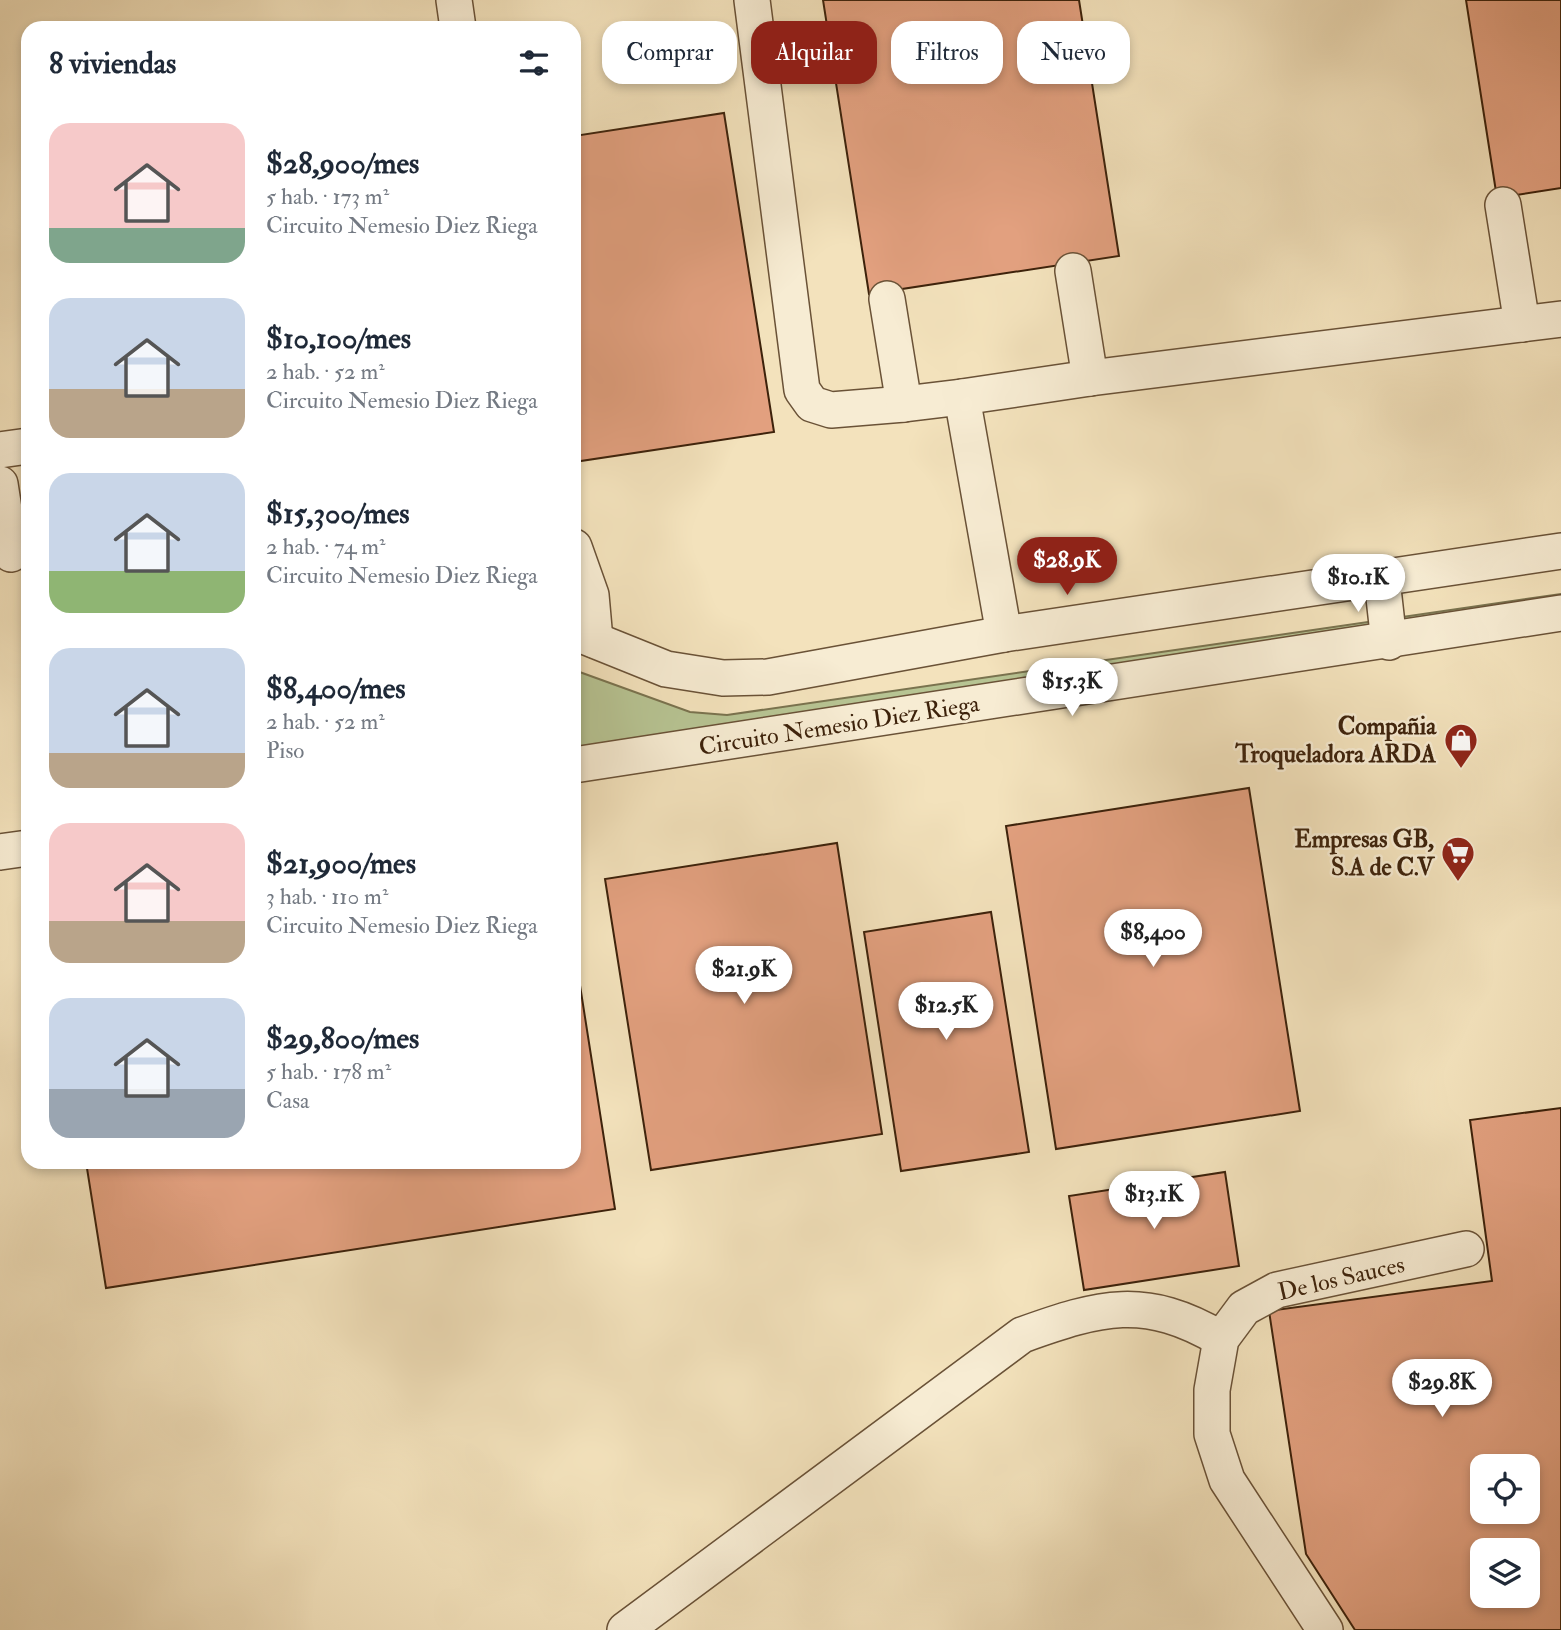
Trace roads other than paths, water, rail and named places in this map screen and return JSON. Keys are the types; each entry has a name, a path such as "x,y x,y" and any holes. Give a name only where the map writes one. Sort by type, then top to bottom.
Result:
{"street":[{"path":"454,0 457,21"},
{"path":"752,0 802,390 812,404 831,410 904,404 1090,377 1561,319"},
{"path":"1503,205 1521,324"},
{"path":"1073,271 1090,377"},
{"path":"887,299 904,404"},
{"path":"962,397 1004,635"},
{"path":"0,450 21,447"},
{"path":"0,485 13,554"},
{"path":"581,567 591,595 585,636 666,669 723,678 768,677 1004,635 1561,551"},
{"path":"1382,580 1389,642"},
{"name":"Circuito Nemesio Diez Riega","path":"581,764 1389,642 1561,613"},
{"path":"0,852 21,849"},
{"name":"De los Sauces","path":"1325,1630 1227,1480 1212,1434 1212,1390 1221,1339 1244,1308 1277,1290 1466,1249"},
{"path":"625,1630 1022,1335 1084,1312 1147,1309 1192,1322 1221,1339"}],"place":[{"name":"Compañia Troqueladora ARDA","path":"1461,770"},
{"name":"Empresas GB, S.A de C.V","path":"1458,883"}]}
